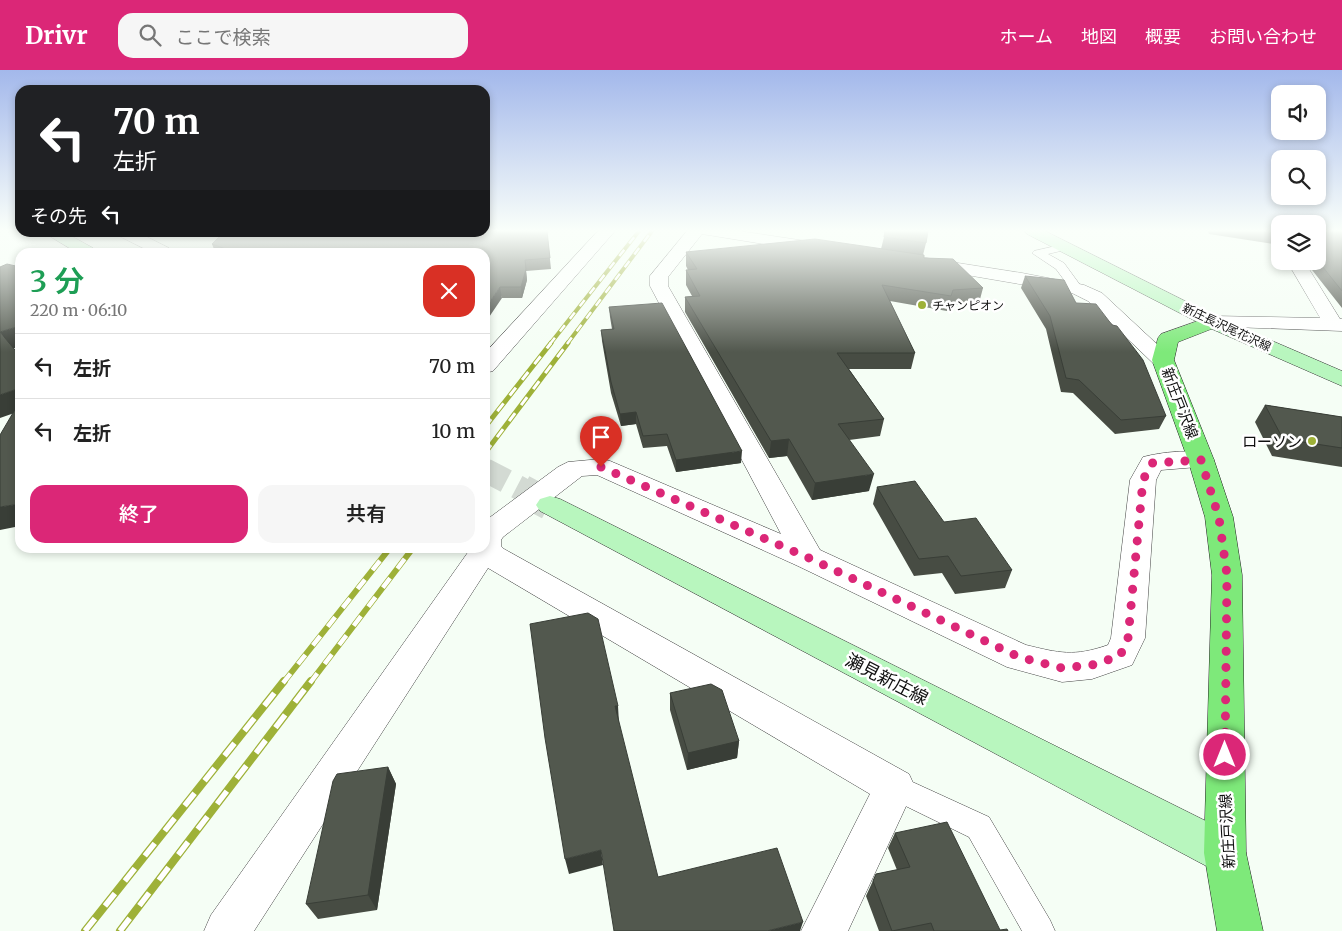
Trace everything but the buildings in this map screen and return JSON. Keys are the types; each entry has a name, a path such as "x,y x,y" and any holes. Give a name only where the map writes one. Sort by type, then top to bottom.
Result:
{"main road":[{"name":"新庄長沢尾花沢線","path":"1112,271 1212,322 1342,379"},
{"name":"新庄戸沢線","path":"1212,322 1168,338 1163,360 1201,460 1219,518 1227,575 1225,853 1240,931"},
{"name":"瀬見新庄線","path":"550,505 1225,853"}],"street":[{"path":"490,360 571,271"},
{"path":"663,271 659,276 659,286 809,558"},
{"path":"976,271 1077,289 1095,297 1163,360"},
{"path":"1302,271 1337,325"},
{"path":"1212,322 1337,325"},
{"path":"490,533 567,473 587,466 601,467 809,558 1019,657 1062,668 1092,665 1120,656 1128,638 1143,480 1152,463 1201,460"},
{"path":"227,931 483,553"},
{"path":"490,553 493,557 895,787 824,931"}],"lane":[{"path":"1064,271 1077,289"},
{"path":"895,787 979,828 1039,931"}],"tunnel":[{"path":"490,473 525,491"},
{"path":"522,490 550,505"}],"railway":[{"path":"550,344 607,271"},
{"path":"567,344 622,271"},
{"path":"490,421 551,343"},
{"path":"490,446 568,343"},
{"path":"283,683 386,553"},
{"path":"310,683 409,553"},
{"path":"85,931 284,681"},
{"path":"120,931 311,681"}],"place":[{"name":"チャンピオン","path":"922,305"},
{"name":"ローソン","path":"1312,441"}],"route":[{"path":"601,467 809,558 1019,657 1062,668 1092,665 1120,656 1128,638 1143,480 1152,463 1201,460 1219,518 1227,575 1225,755"}]}
